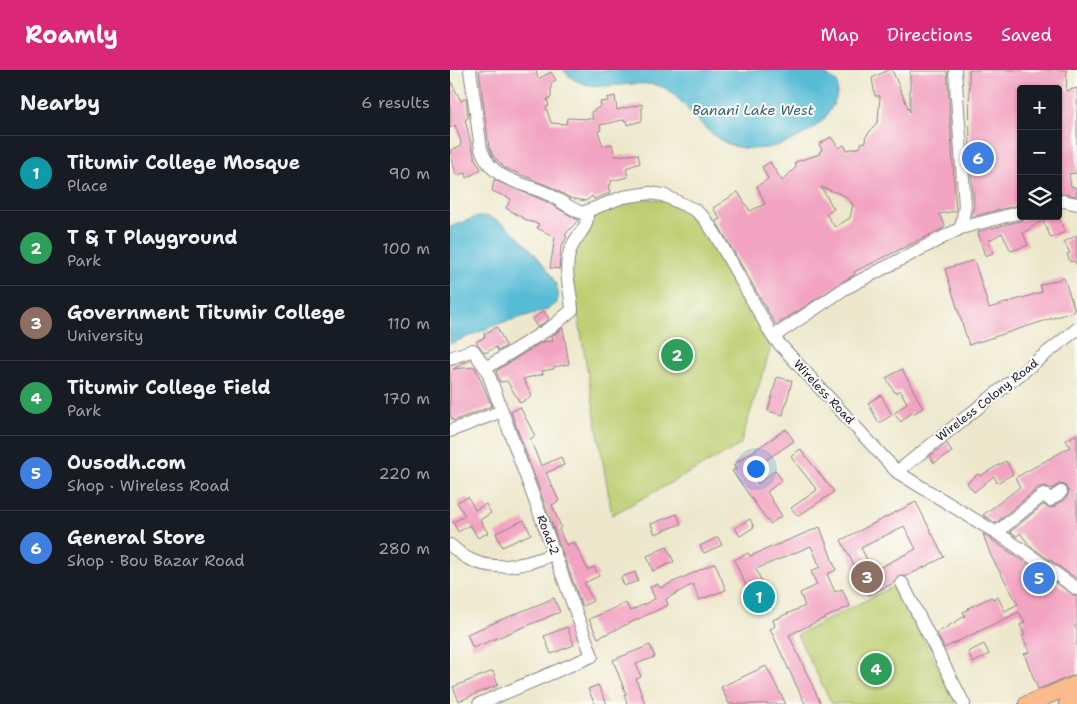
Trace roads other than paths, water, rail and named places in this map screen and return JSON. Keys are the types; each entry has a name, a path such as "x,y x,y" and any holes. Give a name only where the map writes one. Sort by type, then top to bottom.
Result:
{"main road":[{"path":"1027,704 1077,684"},
{"path":"1067,704 1077,700"}],"street":[{"path":"470,70 481,149 492,170 501,176 550,195 568,208 582,213 586,212 588,219 586,225 574,240 568,260 567,276 572,310 553,326 489,366 487,370"},
{"path":"955,70 965,206 960,228"},
{"name":"Wireless Road","path":"586,212 622,197 650,193 663,195 695,210 704,218 715,234 773,337 897,472 996,533 1077,589"},
{"path":"1062,202 1077,204"},
{"path":"773,337 844,289 960,228 1017,213"},
{"name":"Wireless Colony Road","path":"897,472 1077,329"},
{"name":"Road-2","path":"450,358 473,350 487,370 592,652 590,658 479,704"},
{"path":"450,431 502,411"},
{"path":"996,533 1044,494 1050,500 1061,492"},
{"path":"450,545 468,559 490,565 515,566 534,562 555,553"},
{"path":"902,583 964,704"}],"water":[{"name":"Banani Lake West","path":"563,70 824,70 826,75 837,82 838,87 836,98 831,108 816,126 780,145 752,149 729,144 719,139 702,125 664,87 647,84 596,86 584,84 573,79"},
{"path":"486,216 500,222 516,234 544,265 556,285 558,294 556,304 546,310 501,323 450,344 450,227 473,218"}],"place":[{"name":"General Store","path":"978,158"},
{"name":"T & T Playground","path":"677,355"},
{"name":"Government Titumir College","path":"867,577"},
{"name":"Ousodh.com","path":"1039,578"},
{"name":"Titumir College Mosque","path":"759,597"},
{"name":"Titumir College Field","path":"876,669"}]}
